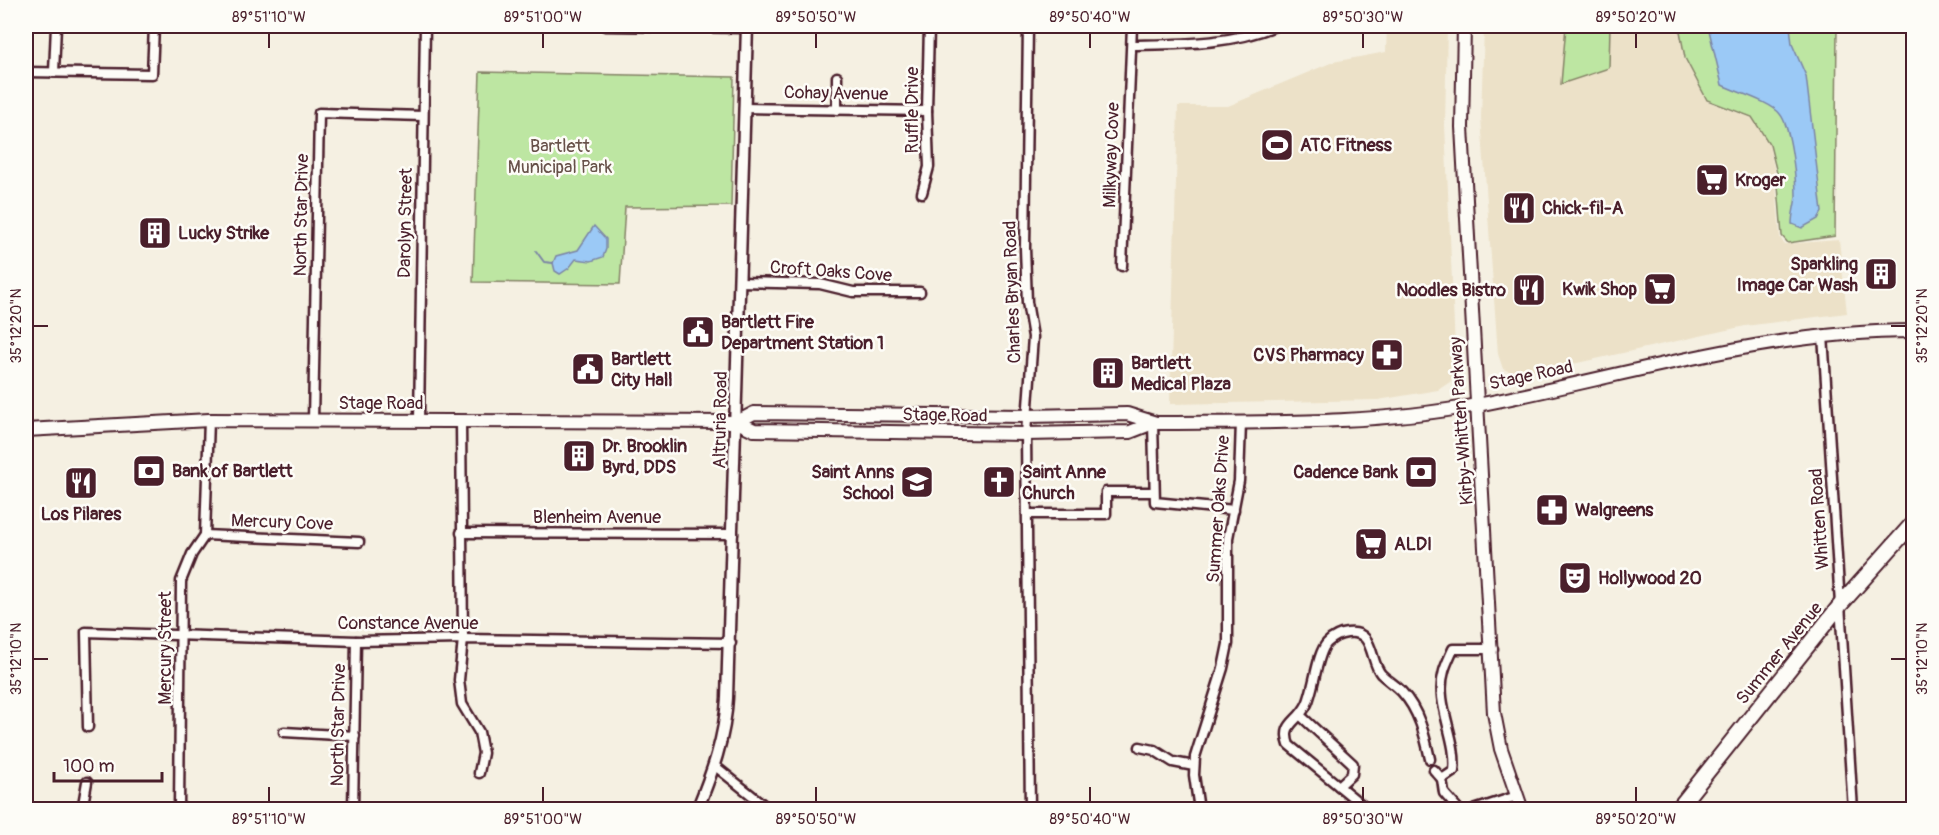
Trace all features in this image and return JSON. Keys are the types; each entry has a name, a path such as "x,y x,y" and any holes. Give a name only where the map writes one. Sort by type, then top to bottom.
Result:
{"main road":[{"name":"Kirby-Whitten Parkway","path":"1464,26 1462,127 1494,713 1501,749 1522,810"},
{"name":"Stage Road","path":"737,422 754,413 1028,416 1127,414 1153,423 1386,418 1476,405 1722,351 1823,334 1914,332"},
{"path":"889,415 889,432"},
{"name":"Stage Road","path":"26,430 208,420 737,422 754,430 1026,434 1130,432 1153,423"},
{"name":"Summer Avenue","path":"1677,810 1841,604 1914,522"}],"street":[{"path":"54,72 56,26"},
{"path":"26,72 152,74 154,26"},
{"name":"Darolyn Street","path":"419,421 425,26"},
{"path":"605,26 746,27"},
{"name":"Ruffle Drive","path":"922,193 928,167 929,26"},
{"name":"Charles Bryan Road","path":"1028,26 1025,248 1027,302 1033,337 1026,434 1030,810"},
{"name":"Milkyway Cove","path":"1122,266 1132,26"},
{"path":"1132,45 1187,44 1235,39 1254,30 1275,26"},
{"name":"Altruria Road","path":"697,810 715,766 726,718 737,422 746,27"},
{"path":"837,77 837,110"},
{"name":"Cohay Avenue","path":"744,108 927,111"},
{"name":"North Star Drive","path":"314,421 319,113 423,116"},
{"name":"Croft Oaks Cove","path":"740,282 820,284 854,292 920,292"},
{"name":"Whitten Road","path":"1823,334 1853,810"},
{"path":"205,535 208,420"},
{"path":"461,421 463,639 459,680 462,704 479,732 483,753 479,773"},
{"name":"Summer Oaks Drive","path":"1198,810 1194,766 1198,741 1227,652 1228,552 1239,482 1241,422"},
{"path":"1153,423 1155,502 1234,510"},
{"path":"1027,514 1106,514 1106,492 1154,492"},
{"name":"Blenheim Avenue","path":"461,533 733,534"},
{"name":"Mercury Cove","path":"205,535 359,542"},
{"name":"Mercury Street","path":"179,810 181,581 192,554 205,535"},
{"name":"Constance Avenue","path":"88,727 86,632 356,641 463,639 730,643"},
{"path":"1368,810 1289,745 1285,735 1288,726 1301,716 1311,696 1324,645 1337,635 1352,632 1367,639 1374,652 1379,672 1403,693 1422,726 1430,759"},
{"name":"North Star Drive","path":"353,810 356,641"},
{"path":"1442,779 1454,771 1455,759 1442,696 1443,673 1453,649 1492,649"},
{"path":"1301,716 1353,764 1352,774 1339,786"},
{"path":"284,732 355,736"},
{"path":"1140,747 1154,750 1173,762 1194,766"},
{"path":"715,766 770,810"},
{"path":"1434,770 1442,779 1444,793 1459,810"},
{"path":"82,810 87,782"},
{"path":"1474,810 1517,796"}],"shaded area":[{"path":"1387,26 1447,26 1445,125 1456,371 1450,382 1438,390 1378,400 1170,404 1178,106 1228,106 1333,62 1386,52"},
{"path":"1484,26 1678,26 1684,58 1707,101 1752,118 1769,145 1775,172 1780,237 1784,244 1839,240 1847,313 1745,326 1532,373 1515,374 1503,369 1498,354 1481,118"}],"green space":[{"path":"1566,26 1610,26 1609,68 1561,84"},
{"path":"1679,26 1837,26 1835,236 1788,243 1782,236 1777,173 1770,145 1752,117 1707,100 1685,58"},
{"name":"Bartlett Municipal Park","path":"480,72 734,77 731,206 625,207 620,284 473,282"}],"water":[{"path":"1708,26 1790,26 1792,44 1806,76 1822,212 1818,219 1802,228 1792,224 1796,196 1795,178 1790,141 1784,121 1780,114 1769,105 1722,85"},
{"path":"594,226 606,239 603,257 591,261 576,259 560,274 555,271 553,263 556,256 578,250"}],"waterway":[{"path":"536,251 544,262 553,263"}],"place":[{"name":"ATC Fitness","path":"1277,145"},
{"name":"Kroger","path":"1712,180"},
{"name":"Chick-fil-A","path":"1519,208"},
{"name":"Lucky Strike","path":"155,233"},
{"name":"Sparkling Image Car Wash","path":"1881,274"},
{"name":"Kwik Shop","path":"1660,289"},
{"name":"Noodles Bistro","path":"1529,290"},
{"name":"Bartlett Fire Department Station 1","path":"698,332"},
{"name":"CVS Pharmacy","path":"1387,355"},
{"name":"Bartlett City Hall","path":"588,369"},
{"name":"Bartlett Medical Plaza","path":"1108,373"},
{"name":"Dr. Brooklin Byrd, DDS","path":"579,456"},
{"name":"Bank of Bartlett","path":"149,471"},
{"name":"Cadence Bank","path":"1421,472"},
{"name":"Saint Anns School","path":"917,482"},
{"name":"Saint Anne Church","path":"999,482"},
{"name":"Los Pilares","path":"81,483"},
{"name":"Walgreens","path":"1552,510"},
{"name":"ALDI","path":"1371,544"},
{"name":"Hollywood 20","path":"1575,578"}]}
